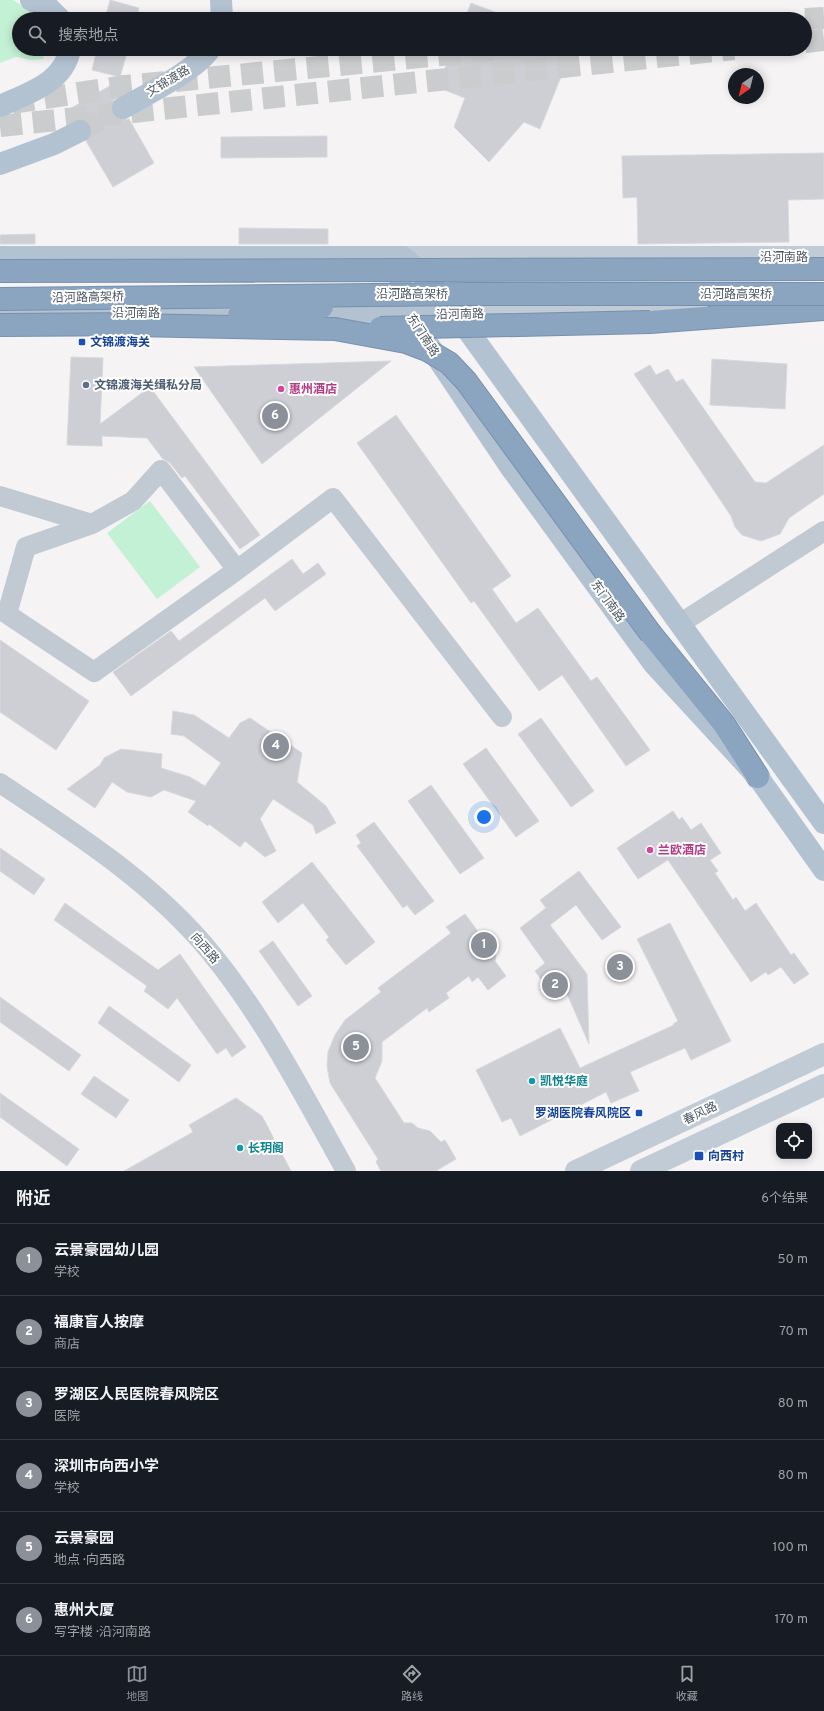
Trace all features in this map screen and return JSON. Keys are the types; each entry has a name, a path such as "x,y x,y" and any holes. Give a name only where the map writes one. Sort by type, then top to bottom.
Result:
{"highway":[{"name":"沿河路高架桥","path":"0,271 824,269"},
{"name":"沿河路高架桥","path":"0,298 470,294 824,294"},
{"path":"134,325 470,294"},
{"path":"0,325 134,325 335,329 650,322 824,308"},
{"path":"335,329 406,342 427,350 449,363 466,381 651,634 724,724 758,776"}],"main road":[{"path":"31,0 49,8 53,12"},
{"path":"221,0 222,12"},
{"path":"0,106 55,78 65,65 68,56"},
{"name":"文锦渡路","path":"123,108 186,70 204,56"},
{"path":"0,164 54,144 80,131"},
{"name":"沿河南路","path":"0,257 824,257"},
{"path":"404,257 433,286 456,314 681,623 824,823"},
{"name":"东门南路","path":"404,257 400,288 408,314 509,465 654,664 758,776 824,870"},
{"name":"沿河南路","path":"0,313 456,314 824,308"},
{"name":"春风路","path":"576,1171 824,1054"},
{"path":"641,1171 824,1085"}],"street":[{"path":"237,570 161,470 133,501 92,524 26,547 7,614 94,672 237,570 333,498 502,716"},
{"path":"0,496 92,524"},
{"path":"681,623 824,531"},
{"name":"向西路","path":"0,783 106,854 163,903 210,952 242,994 275,1044 346,1171"}],"green space":[{"path":"0,0 13,0 32,12 12,12 12,56 44,56 43,59 31,60 16,57 0,63"},
{"path":"150,501 200,567 157,599 107,533"}],"building":[{"path":"110,0 139,8 138,12 107,12"},
{"path":"471,3 495,12 468,12"},
{"path":"95,56 126,56 120,77 92,70"},
{"path":"450,56 569,56 540,129 524,122 489,162 454,127 465,98 437,87"},
{"path":"120,80 115,95 117,97 112,101 112,114 117,119 129,119 154,163 113,187 86,141 92,132 91,125 87,120 74,120 68,110"},
{"path":"327,136 327,157 221,158 221,137"},
{"path":"824,153 824,199 788,200 789,242 638,244 637,197 623,198 622,156"},
{"path":"239,228 328,229 328,244 239,244"},
{"path":"35,234 35,244 0,244 0,235"},
{"path":"71,357 103,358 100,424 150,387 260,535 240,549 185,476 182,478 170,463 163,459 147,438 102,436 102,446 67,445"},
{"path":"712,359 787,364 785,409 710,405"},
{"path":"391,361 262,464 194,367"},
{"path":"650,365 656,375 668,369 676,382 683,379 755,482 766,483 824,445 824,494 789,518 780,534 761,541 742,535 735,527 731,516 634,374"},
{"path":"396,415 511,576 492,589 516,623 538,608 591,681 597,677 650,750 626,766 562,675 539,691 474,601 471,603 357,443"},
{"path":"292,559 303,574 318,563 326,574 275,611 265,598 131,696 113,672 171,631 179,641"},
{"path":"0,640 89,701 56,750 0,712"},
{"path":"173,711 194,715 229,738 240,723 250,718 302,753 297,782 326,806 336,823 316,834 313,825 273,799 260,819 276,851 265,857 245,841 240,847 209,824 208,826 188,812 196,801 164,790 151,797 127,792 112,782 95,808 67,789 100,765 104,758 121,749 162,754 161,768 190,777 205,786 221,763 184,736 171,734"},
{"path":"541,718 594,791 571,807 518,734"},
{"path":"486,748 539,821 516,837 463,764"},
{"path":"431,785 484,858 460,874 408,801"},
{"path":"673,811 679,820 682,817 691,830 701,823 721,853 710,860 718,871 715,873 733,900 736,897 745,911 756,903 791,955 794,953 809,974 794,984 781,967 768,975 766,972 751,982 668,860 638,879 617,848"},
{"path":"374,822 434,901 415,915 407,905 403,908 357,846 361,843 356,835"},
{"path":"0,848 45,879 34,895 0,871"},
{"path":"312,862 375,942 346,965 326,940 329,937 303,903 278,923 262,902"},
{"path":"579,871 621,927 602,940 576,905 550,925 587,974 589,1044 564,987 553,996 535,971 545,963 520,928 546,908 540,900"},
{"path":"65,903 158,970 180,954 246,1047 232,1057 226,1048 217,1054 177,998 168,1009 144,991 147,986 54,920"},
{"path":"465,914 496,956 495,961 506,976 488,990 478,977 472,982 469,976 446,993 449,998 429,1012 427,1008 382,1042 382,1061 375,1078 404,1123 412,1123 418,1128 430,1131 441,1142 445,1140 456,1159 436,1171 381,1171 376,1162 378,1159 330,1083 327,1066 328,1052 335,1035 345,1020 381,992 378,988 451,933 446,927"},
{"path":"670,923 731,1041 691,1060 685,1048 630,1072 639,1091 611,1103 606,1092 520,1136 511,1118 502,1122 476,1070 560,1028 580,1068 674,1025 673,1024 678,1021 637,939"},
{"path":"273,941 312,996 298,1006 259,951"},
{"path":"0,997 81,1055 69,1071 0,1022"},
{"path":"109,1006 191,1065 179,1082 98,1023"},
{"path":"94,1076 129,1100 116,1118 81,1094"},
{"path":"0,1093 79,1149 67,1166 0,1117"},
{"name":"长玥阁","path":"236,1098 262,1116 291,1171 124,1171 193,1132 189,1125"}],"tunnel":[{"path":"812,19 824,18"},
{"path":"812,41 824,40"},
{"path":"12,103 125,86 431,56"},
{"path":"0,126 667,56"},
{"path":"80,131 123,108"}],"place":[{"name":"文锦渡海关","path":"82,342"},
{"name":"文锦渡海关缉私分局","path":"86,385"},
{"name":"惠州酒店","path":"281,389"},
{"name":"惠州大厦","path":"275,416"},
{"name":"深圳市向西小学","path":"276,746"},
{"name":"兰欧酒店","path":"650,850"},
{"name":"云景豪园幼儿园","path":"484,945"},
{"name":"罗湖区人民医院春风院区","path":"620,967"},
{"name":"福康盲人按摩","path":"555,985"},
{"name":"云景豪园","path":"356,1047"},
{"name":"凯悦华庭","path":"532,1081"},
{"name":"罗湖医院春风院区","path":"639,1113"},
{"name":"长玥阁","path":"240,1148"},
{"name":"向西村","path":"699,1156"}]}
